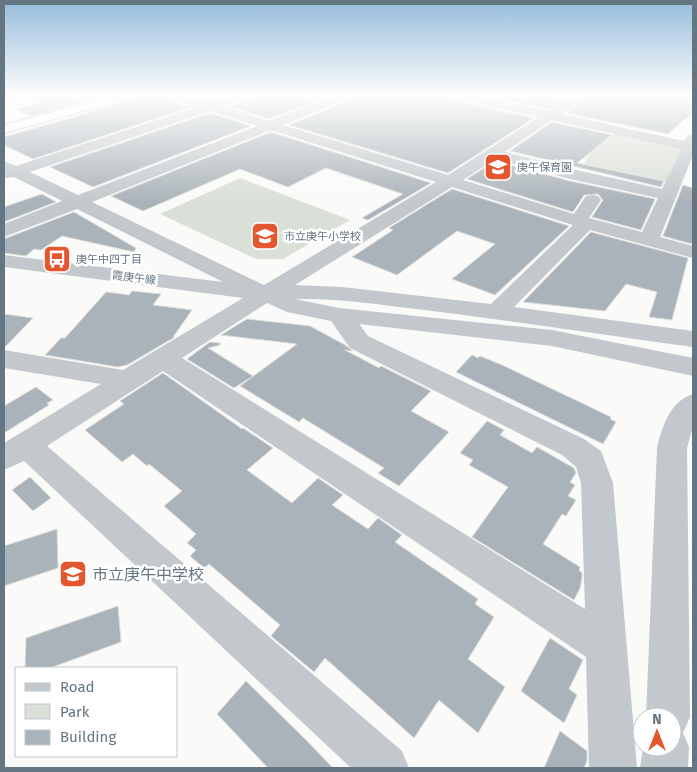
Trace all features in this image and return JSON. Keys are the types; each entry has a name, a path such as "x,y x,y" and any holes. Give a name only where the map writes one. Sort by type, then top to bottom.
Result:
{"street":[{"path":"8,171 134,131"},
{"path":"4,231 255,131"},
{"path":"289,131 582,222 693,252"},
{"path":"385,768 14,451 264,294 450,181 526,131"},
{"path":"631,131 691,142 648,241"},
{"path":"492,153 570,174 668,195"},
{"path":"8,171 78,201 264,294 295,306 339,315 552,338 693,367"},
{"path":"497,311 582,222 592,200"},
{"name":"霞庚午線","path":"4,261 264,294"},
{"path":"264,294 307,291 497,311 693,339"},
{"path":"339,315 359,342 574,447 590,460 597,483 613,768"},
{"path":"162,358 606,647"},
{"path":"4,359 114,377 123,383"},
{"path":"668,707 672,448 676,431 684,412 693,404"}],"green space":[{"path":"617,132 681,148 666,181 584,164 591,152"},
{"path":"240,178 350,220 283,259 256,259 160,214"}],"building":[{"path":"25,131 118,131 33,159 4,145 4,137"},
{"path":"157,131 238,131 93,187 50,167"},
{"path":"309,131 514,131 448,173"},
{"path":"539,131 594,131 612,135 577,163 664,181 661,187 510,151"},
{"path":"654,131 671,131 668,134"},
{"path":"271,132 431,183 368,220 362,218 403,194 326,168 288,187 240,169 143,211 111,196"},
{"path":"495,161 570,181 655,199 641,230 592,217 603,200 598,194 584,195 573,212 467,179"},
{"path":"683,185 693,188 692,244 663,236"},
{"path":"452,189 569,226 495,295 452,279 495,244 457,231 397,275 352,257 393,230 389,228"},
{"path":"42,194 56,202 4,222 4,207"},
{"path":"74,212 136,248 134,252 62,236 41,250 34,249 26,256 4,253 4,239"},
{"path":"591,232 688,258 672,320 649,317 657,292 626,284 605,311 523,302"},
{"path":"132,291 161,294 153,305 192,310 173,337 175,337 127,365 118,367 45,355 61,338 65,338 106,292 129,295"},
{"path":"4,314 33,318 4,348"},
{"path":"247,319 310,326 353,351 345,350 379,368 381,366 431,391 411,411 449,432 399,486 378,473 384,468 303,418 299,422 240,386 297,344 221,335"},
{"path":"210,342 220,343 220,345 208,348 253,376 234,388 187,359"},
{"path":"472,355 478,358 480,356 502,365 611,417 610,419 616,422 603,444 456,372"},
{"path":"163,373 242,429 273,448 247,470 292,503 318,478 343,495 332,505 368,529 378,518 402,535 395,542 478,599 475,604 494,617 468,659 505,687 478,733 439,700 414,738 325,658 314,672 271,636 280,625 209,564 204,568 190,556 196,550 187,543 196,534 164,506 182,491 149,464 147,466 133,454 122,462 85,430 124,404 120,401"},
{"path":"36,387 53,400 47,403 49,405 4,433 4,406"},
{"path":"487,421 504,430 500,435 532,453 537,447 574,468 576,473 570,482 575,485 568,496 576,500 566,516 562,514 543,544 580,567 579,570 582,573 582,578 580,588 574,600 472,537 508,487 469,465 473,460 460,453"},
{"path":"30,477 51,498 33,511 12,490"},
{"path":"57,529 58,568 4,586 4,546"},
{"path":"118,606 121,642 53,667 25,667 26,638"},
{"path":"550,638 583,660 569,689 577,695 564,723 521,691"},
{"path":"246,681 333,768 268,768 217,714"},
{"path":"560,731 587,751 587,761 584,768 544,768"}],"place":[{"name":"庚午保育園","path":"498,167"},
{"name":"市立庚午小学校","path":"265,236"},
{"name":"庚午中四丁目","path":"57,259"},
{"name":"市立庚午中学校","path":"73,574"}]}
